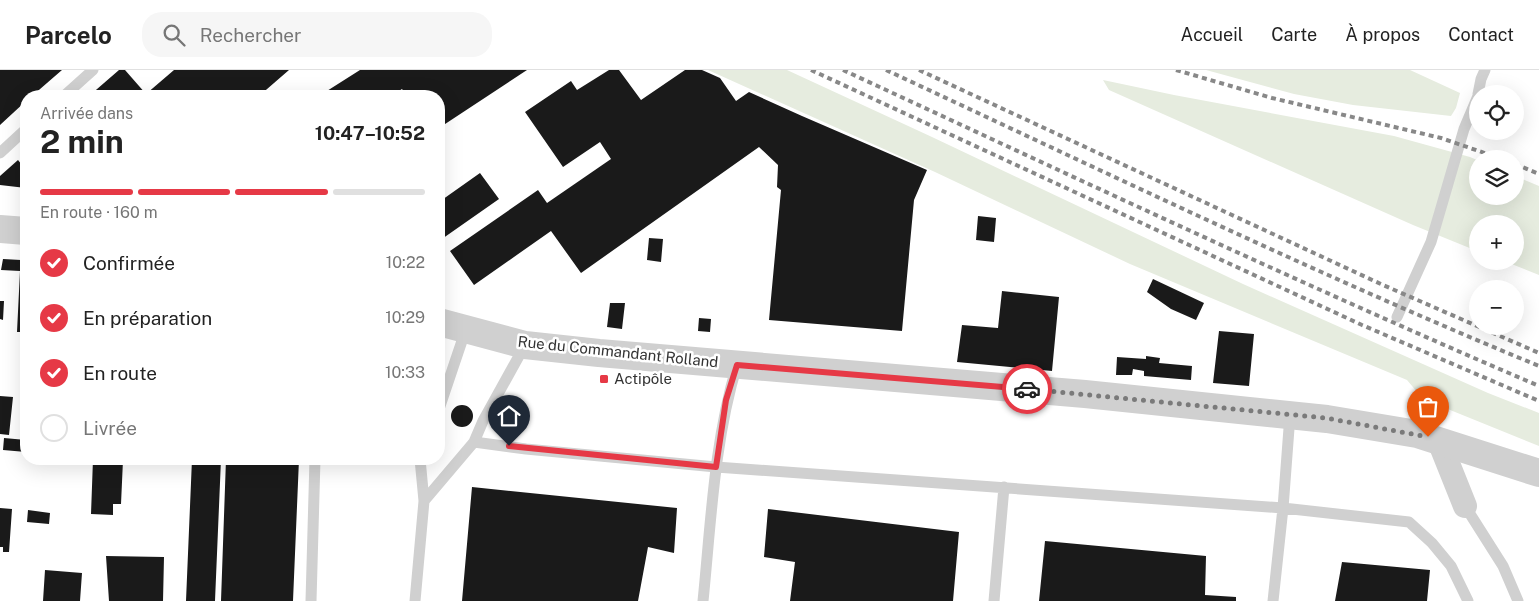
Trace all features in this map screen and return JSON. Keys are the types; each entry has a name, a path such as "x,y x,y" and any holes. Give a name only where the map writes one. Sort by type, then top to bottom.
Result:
{"street":[{"path":"0,229 20,231"},
{"name":"Rue du Commandant Rolland","path":"445,324 525,344 599,353 1085,394 1326,418 1417,434 1539,473"},
{"path":"1439,441 1465,506"}],"lane":[{"path":"71,90 93,70"},
{"path":"1480,85 1485,70"},
{"path":"1397,317 1431,242 1469,117"},
{"path":"0,152 20,134"},
{"path":"445,391 466,329"},
{"path":"424,501 474,442 483,421 525,344"},
{"path":"703,601 716,467 726,400 737,365"},
{"path":"1273,601 1290,415"},
{"path":"474,442 716,467 1283,508 1409,522 1432,543 1451,566 1468,601"},
{"path":"311,601 315,465"},
{"path":"415,601 424,501 421,465"},
{"path":"994,601 1004,487"},
{"path":"1465,506 1503,566 1518,601"}],"shaded area":[{"path":"708,70 787,70 1243,284 1488,393 1539,413 1539,446 1423,399 1407,380 1130,264 935,172"},
{"path":"1206,70 1410,70 1460,93 1456,108 1451,116 1353,105 1294,94"},
{"path":"1103,80 1394,136 1469,157 1469,205 1524,205 1524,180 1539,186 1539,275 1524,269 1524,215 1469,215 1469,248 1413,225 1109,90"}],"building":[{"path":"0,70 62,70 39,90 20,90 20,107 0,125"},
{"path":"119,70 125,70 142,90 96,90"},
{"path":"174,70 289,70 266,90 151,90"},
{"path":"360,70 527,70 445,124 445,90 328,90"},
{"path":"609,70 619,70 641,100 685,70 702,70 720,78 736,101 749,92 927,170 914,200 902,331 769,320 781,190 777,187 778,165 759,147 581,273 551,231 474,285 450,251 538,190 547,203 611,159 600,142 563,167 525,112 571,81 577,90"},
{"path":"18,160 20,162 20,187 0,185 0,176"},
{"path":"480,173 499,199 445,237 445,198"},
{"path":"978,216 996,218 994,242 976,240"},
{"path":"649,238 663,239 661,262 647,260"},
{"path":"3,259 20,260 20,271 1,270"},
{"path":"20,271 20,332 17,332"},
{"path":"1153,279 1204,303 1196,320 1171,309 1147,292"},
{"path":"1002,291 1059,297 1052,371 957,362 962,325 998,328"},
{"path":"0,301 4,301 3,320 0,319"},
{"path":"610,303 625,303 622,329 607,327"},
{"path":"699,318 711,319 710,332 698,331"},
{"path":"1219,331 1254,334 1249,386 1213,383"},
{"path":"1146,356 1160,358 1159,363 1192,366 1191,380 1144,376 1144,371 1133,369 1132,375 1116,375 1117,357 1146,359"},
{"path":"0,396 13,397 9,435 0,434"},
{"path":"462,405 470,408 473,416 470,424 462,427 454,424 451,416 454,408"},
{"path":"4,438 20,439 20,451 3,450"},
{"path":"93,465 123,465 121,504 113,504 113,515 91,514"},
{"path":"192,465 221,465 215,601 186,601"},
{"path":"226,465 299,465 293,601 221,601"},
{"path":"472,487 677,508 674,553 648,547 638,601 462,601"},
{"path":"0,508 12,509 9,552 3,552 3,547 0,547"},
{"path":"768,509 959,532 953,601 790,601 795,562 764,557"},
{"path":"28,510 50,513 49,524 27,522"},
{"path":"1045,541 1206,556 1205,595 1236,597 1236,601 1039,601"},
{"path":"106,556 164,557 163,601 109,601"},
{"path":"1342,562 1430,570 1427,601 1335,601"},
{"path":"45,570 82,573 80,601 43,601"}],"railway":[{"path":"811,70 1362,325 1539,401"},
{"path":"843,70 1103,191 1539,386"},
{"path":"886,70 1292,259 1539,366"},
{"path":"919,70 1383,285 1539,353"},
{"path":"1176,70 1272,98 1441,138 1476,150"},
{"path":"1524,168 1539,174"}],"way so far":[{"path":"1027,389 1326,418 1428,437"}],"place":[{"name":"Actipôle","path":"604,379"}],"route":[{"path":"509,446 716,467 726,400 737,365 1027,389"}]}
